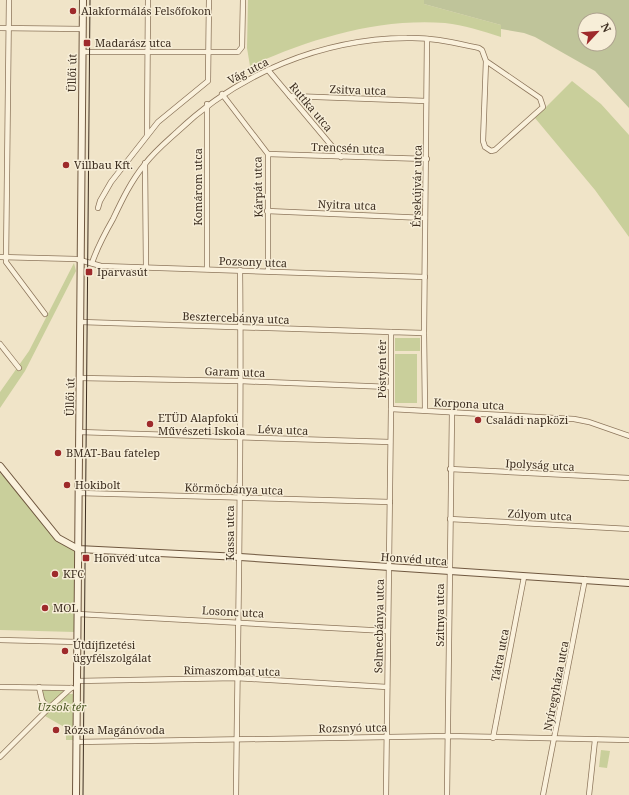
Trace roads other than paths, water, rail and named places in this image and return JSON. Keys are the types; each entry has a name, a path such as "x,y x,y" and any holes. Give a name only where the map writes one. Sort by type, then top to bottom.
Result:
{"main road":[{"name":"Üllői út","path":"76,795 74,688 77,681 78,642 83,0"},
{"path":"0,466 58,538 78,549"},
{"name":"Honvéd utca","path":"78,549 240,557 524,577 629,582"}],"street":[{"path":"9,0 3,257 45,314"},
{"path":"147,135 148,0"},
{"path":"98,208 100,201 111,182 147,135 164,117 208,81 209,0"},
{"path":"83,52 209,52 240,50 242,47 243,0"},
{"path":"0,28 83,29"},
{"name":"Vág utca","path":"92,263 128,190 145,163 207,104 222,94 268,70 300,56 357,42 407,38 427,39 479,48 482,50 486,61"},
{"name":"Érsekújvár utca","path":"424,333 427,158 427,39"},
{"path":"486,61 540,98 543,104 543,107 495,150 491,151 484,147 482,141 486,61"},
{"name":"Ruttka utca","path":"268,70 341,157"},
{"name":"Kárpát utca","path":"222,94 268,154 268,271"},
{"name":"Zsitva utca","path":"290,96 426,101"},
{"name":"Komárom utca","path":"207,104 207,269"},
{"name":"Trencsén utca","path":"268,154 427,158"},
{"path":"145,163 146,266"},
{"name":"Nyitra utca","path":"267,211 425,218"},
{"name":"Pozsony utca","path":"3,257 72,259 101,266 146,266 425,277"},
{"name":"Kassa utca","path":"236,795 236,678 240,557 240,270"},
{"name":"Besztercebánya utca","path":"81,322 391,332"},
{"name":"Pöstyén tér","path":"424,333 391,332 390,387 391,408 425,410"},
{"path":"424,333 425,410"},
{"path":"0,344 19,368"},
{"name":"Garam utca","path":"80,378 240,381 390,387"},
{"name":"Selmecbánya utca","path":"386,795 391,408"},
{"name":"Korpona utca","path":"425,410 574,419 589,422 629,436"},
{"name":"Szitnya utca","path":"447,795 450,469 452,412"},
{"name":"Léva utca","path":"79,432 390,442"},
{"name":"Ipolyság utca","path":"450,469 629,478"},
{"name":"Körmöcbánya utca","path":"79,493 390,502"},
{"name":"Zólyom utca","path":"450,519 629,529"},
{"name":"Tátra utca","path":"493,738 524,577"},
{"name":"Nyíregyháza utca","path":"543,795 585,579"},
{"name":"Losonc utca","path":"78,614 237,621 388,631"},
{"path":"0,640 78,642"},
{"name":"Rimaszombat utca","path":"77,681 236,678 387,687"},
{"path":"0,687 74,688"},
{"path":"39,687 42,700 48,709"},
{"path":"0,757 48,709 74,688"},
{"name":"Rozsnyó utca","path":"76,742 448,736 629,740"},
{"path":"589,795 595,740"}],"tram line":[{"path":"83,795 90,0"}],"place":[{"name":"Alakformálás Felsőfokon","path":"73,11"},
{"name":"Madarász utca","path":"87,43"},
{"name":"Villbau Kft.","path":"66,165"},
{"name":"Iparvasút","path":"89,272"},
{"name":"Családi napközi","path":"478,420"},
{"name":"ETÜD Alapfokú Művészeti Iskola","path":"150,424"},
{"name":"BMAT-Bau fatelep","path":"58,453"},
{"name":"Hokibolt","path":"67,485"},
{"name":"Honvéd utca","path":"86,558"},
{"name":"KFC","path":"55,574"},
{"name":"MOL","path":"45,608"},
{"name":"Útdíjfizetési ügyfélszolgálat","path":"65,651"},
{"name":"Rózsa Magánóvoda","path":"56,730"}],"park label":[{"name":"Uzsok tér","path":"62,707"}]}
